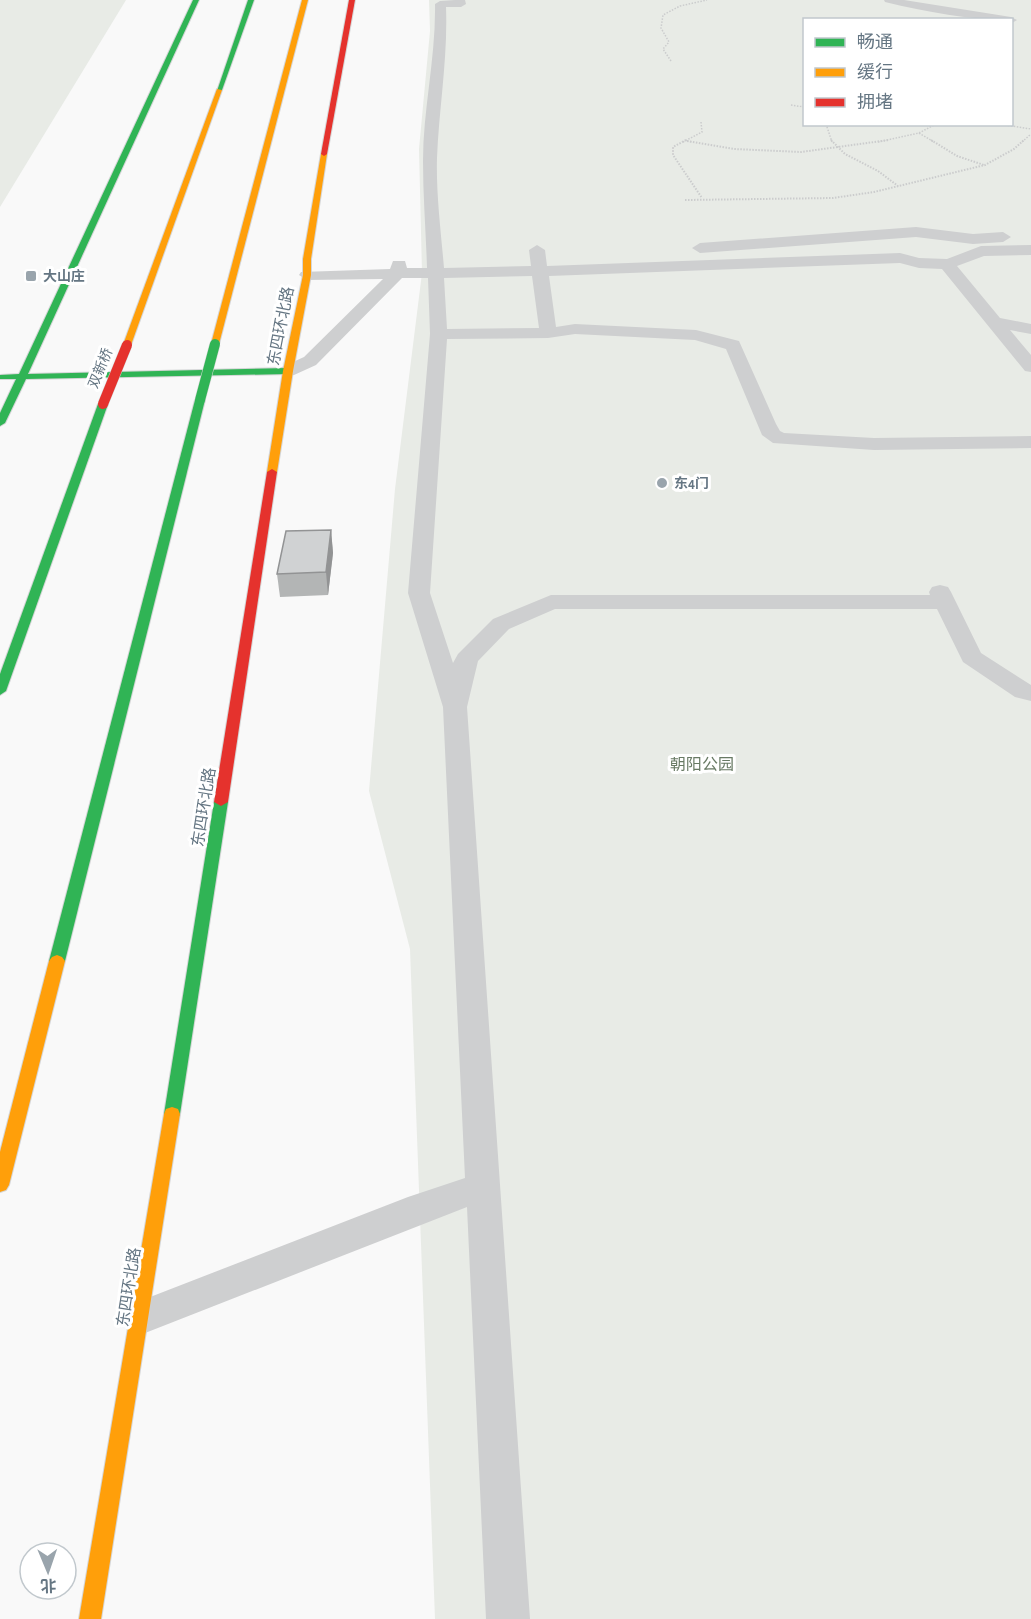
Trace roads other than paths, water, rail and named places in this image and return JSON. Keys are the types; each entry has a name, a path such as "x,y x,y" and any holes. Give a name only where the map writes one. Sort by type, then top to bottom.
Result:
{"main road":[{"path":"0,423 71,275 196,0"},
{"name":"双新桥","path":"0,691 251,0"},
{"path":"0,1185 214,344 305,0"},
{"name":"东四环北路","path":"90,1619 140,1318 288,371 316,263 352,0"},
{"path":"0,375 288,371"}],"lane":[{"path":"460,0 461,4 440,4 441,30 430,148 439,334 419,593 455,707 508,1619"},
{"path":"889,0 925,8 999,18"},
{"path":"895,233 884,243 886,251 919,263 947,264 966,260 977,245 1031,237"},
{"path":"685,249 895,233 941,234 977,245 1031,250"},
{"path":"316,263 434,265 662,251"},
{"path":"538,259 900,258"},
{"path":"538,259 548,333"},
{"path":"316,263 399,266"},
{"path":"947,264 1031,367"},
{"path":"288,371 310,361 399,266"},
{"path":"996,322 1031,329"},
{"path":"439,334 548,333 575,330 696,335 733,345 745,369 758,409 772,435 780,439 882,445 1031,442"},
{"path":"455,707 466,659 501,624 551,602 942,597 971,657 1024,692 1031,693"},
{"path":"140,1318 420,1208 482,1187"}],"place":[{"name":"大山庄","path":"31,276"},
{"name":"东4门","path":"662,483"}],"park label":[{"name":"朝阳公园","path":"702,764"}]}
